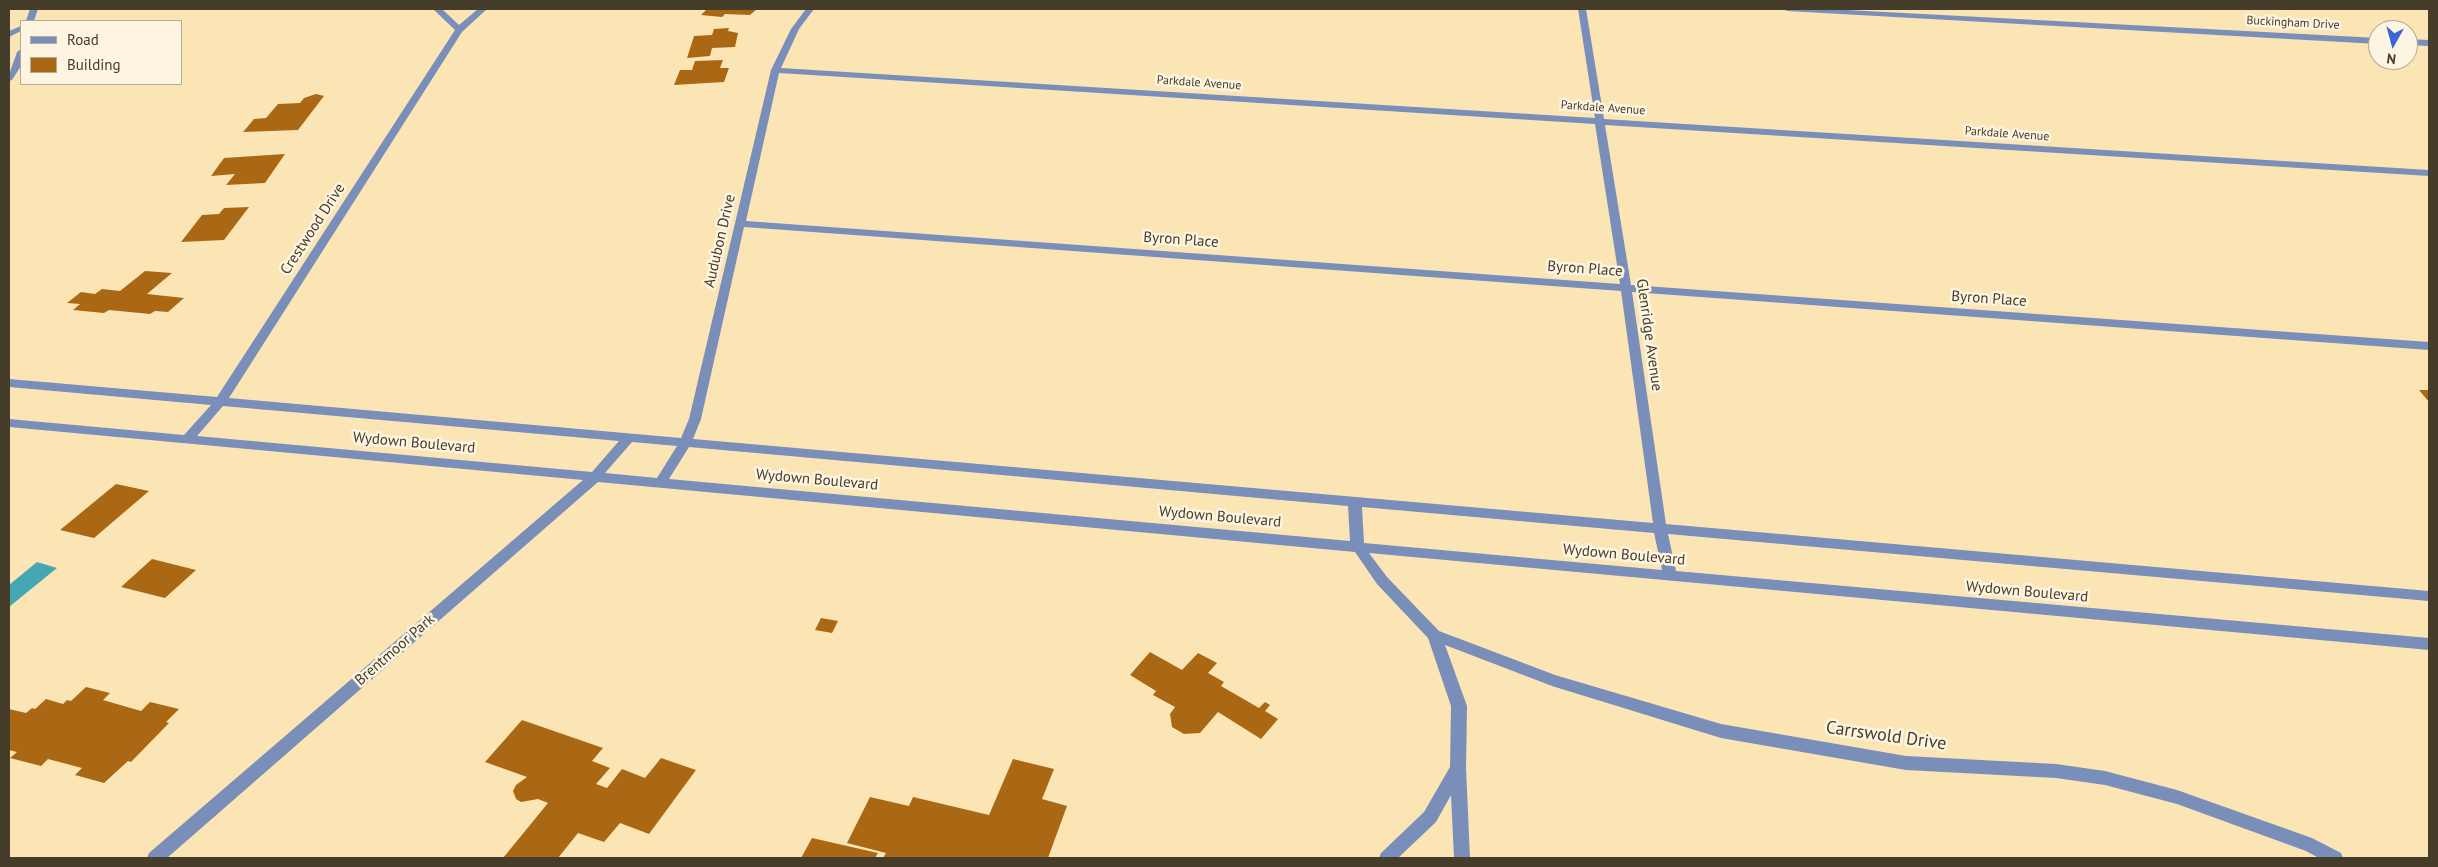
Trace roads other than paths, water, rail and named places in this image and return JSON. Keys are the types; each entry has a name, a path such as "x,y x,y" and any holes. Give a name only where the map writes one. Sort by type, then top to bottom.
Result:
{"street":[{"path":"437,9 459,30"},
{"name":"Crestwood Drive","path":"186,440 220,402 459,30 483,9"},
{"name":"Audubon Drive","path":"662,482 686,441 695,419 775,70 795,28 810,9"},
{"name":"Glenridge Avenue","path":"1582,9 1598,120 1626,287 1660,529 1670,576"},
{"name":"Buckingham Drive","path":"1786,9 2368,39"},
{"path":"9,78 18,64 20,56"},
{"name":"Parkdale Avenue","path":"775,70 2429,173"},
{"name":"Byron Place","path":"739,224 2429,346"},
{"name":"Wydown Boulevard","path":"9,383 686,441 2429,596"},
{"name":"Wydown Boulevard","path":"9,422 186,440 2429,644"},
{"name":"Brentmoor Park","path":"155,858 596,476 629,437"},
{"name":"Carrswold Drive","path":"1355,501 1354,526 1358,546 1366,561 1434,635 1459,706 1458,768 1462,858"},
{"name":"Carrswold Drive","path":"1434,635 1552,680 1721,731 1906,763 2056,772 2106,778 2219,812 2312,846 2335,858"},
{"name":"Carrswold Drive","path":"1387,858 1430,817 1458,768"}],"water":[{"path":"37,562 57,568 9,607 9,585"}]}
